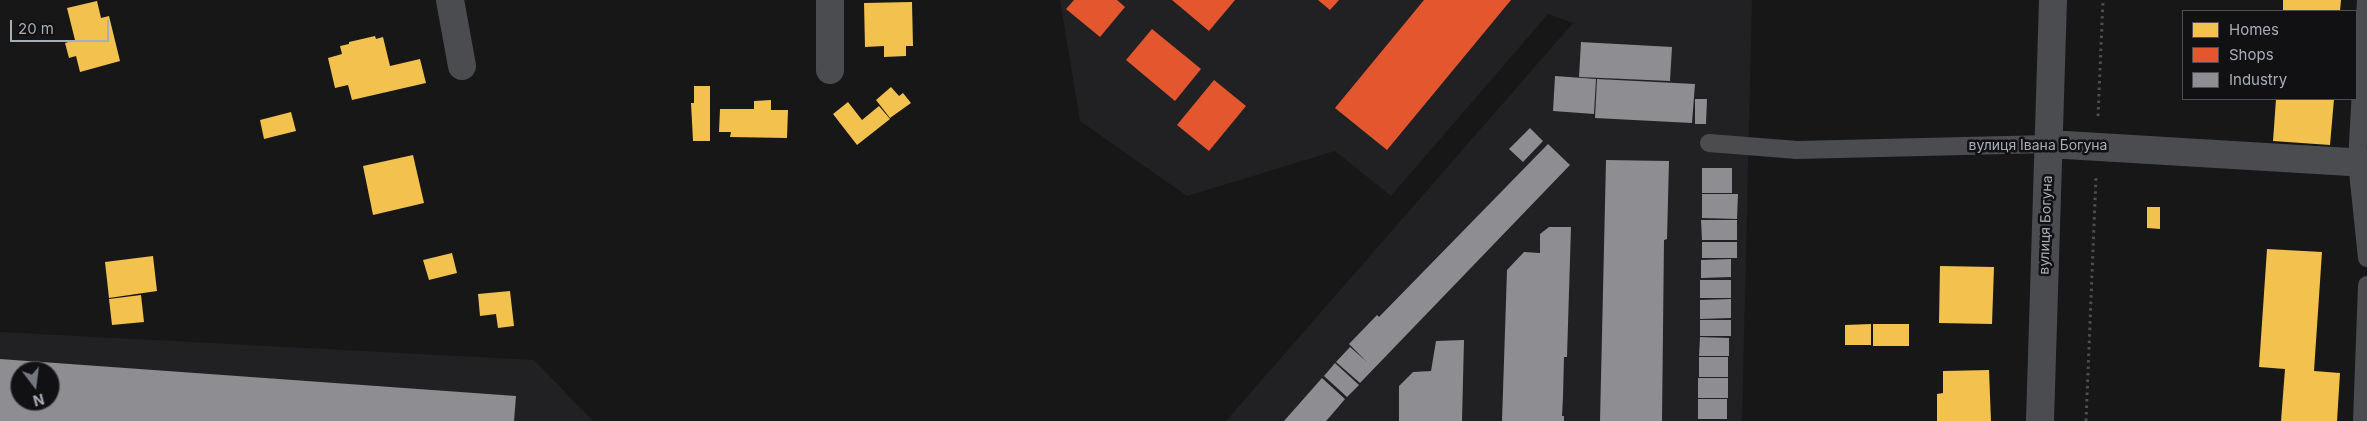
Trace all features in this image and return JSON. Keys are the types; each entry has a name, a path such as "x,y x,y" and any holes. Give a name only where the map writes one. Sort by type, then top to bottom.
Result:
{"street":[{"path":"450,0 462,66"},
{"path":"830,0 830,70"},
{"name":"вулиця Богуна","path":"2040,421 2053,0"},
{"name":"вулиця Івана Богуна","path":"2049,144 2362,162"}],"lane":[{"path":"2366,0 2362,162 2367,258"},
{"name":"вулиця Івана Богуна","path":"1709,143 1797,150 2049,144"},
{"path":"2362,421 2367,285"}],"path":[{"path":"2086,421 2103,0"}],"shaded area":[{"path":"1060,0 1752,0 1742,421 1226,421 1573,23 1548,14 1391,196 1335,151 1187,196 1080,121"},
{"path":"0,332 534,360 593,421 0,421"}],"building: Homes":[{"path":"2283,0 2341,0 2340,10 2283,10"},
{"path":"97,1 101,18 109,16 120,61 80,72 76,56 69,58 65,43 75,40 67,8"},
{"path":"912,2 913,46 906,46 906,56 884,57 884,46 865,47 864,3"},
{"path":"375,36 376,39 383,37 390,66 420,59 426,83 352,100 348,85 335,88 328,58 342,54 340,46"},
{"path":"694,86 710,86 710,141 693,141 691,103 694,103"},
{"path":"891,87 899,96 903,93 911,103 890,118 876,100"},
{"path":"771,100 771,110 788,110 787,138 730,137 731,132 719,132 720,109 754,109 754,101"},
{"path":"2276,100 2334,100 2330,145 2273,141"},
{"path":"848,102 862,120 879,106 890,119 857,145 833,114"},
{"path":"291,112 296,131 264,139 260,120"},
{"path":"413,155 424,203 373,215 363,166"},
{"path":"2147,207 2160,207 2160,229 2147,228"},
{"path":"2267,249 2322,252 2314,371 2340,373 2337,421 2281,421 2285,369 2259,367"},
{"path":"452,253 457,273 429,280 423,260"},
{"path":"153,256 157,291 109,298 105,262"},
{"path":"1940,266 1994,267 1992,324 1939,323"},
{"path":"510,291 514,326 498,328 496,314 480,316 478,294"},
{"path":"141,295 144,322 112,325 109,299"},
{"path":"1871,324 1871,345 1845,345 1845,325"},
{"path":"1873,324 1909,324 1909,346 1873,346"},
{"path":"1989,370 1991,421 1937,421 1937,394 1943,393 1943,371"}],"building: Shops":[{"path":"1074,0 1117,0 1125,7 1100,37 1066,9"},
{"path":"1172,0 1235,0 1209,31"},
{"path":"1318,0 1339,0 1330,10"},
{"path":"1424,0 1511,0 1387,150 1335,108"},
{"path":"1152,29 1201,69 1175,101 1126,60"},
{"path":"1214,80 1246,106 1209,151 1177,125"}],"building: Industry":[{"path":"1581,42 1672,47 1670,81 1579,77"},
{"path":"1555,76 1596,79 1594,114 1553,111"},
{"path":"1597,79 1695,84 1692,123 1595,118"},
{"path":"1695,99 1707,99 1706,124 1695,124"},
{"path":"1530,128 1543,141 1523,162 1509,149"},
{"path":"1548,144 1570,165 1360,383 1336,362 1350,347 1367,362 1349,344 1377,315 1379,317"},
{"path":"1606,160 1669,161 1667,239 1664,240 1662,421 1600,421"},
{"path":"1702,168 1732,168 1732,193 1702,193"},
{"path":"1702,194 1738,194 1737,219 1702,218"},
{"path":"1701,220 1737,220 1737,240 1702,240"},
{"path":"1549,227 1571,227 1567,357 1564,357 1562,416 1564,416 1564,421 1502,421 1507,270 1524,252 1540,253 1540,234"},
{"path":"1702,242 1737,242 1737,258 1702,258"},
{"path":"1731,259 1731,277 1701,278 1701,260"},
{"path":"1700,280 1731,280 1731,298 1700,298"},
{"path":"1731,299 1731,318 1700,319 1700,300"},
{"path":"1700,320 1731,320 1731,336 1700,336"},
{"path":"1700,337 1729,338 1729,356 1699,356"},
{"path":"1464,340 1462,421 1399,421 1399,386 1413,372 1431,371 1436,341"},
{"path":"1699,357 1728,357 1728,377 1699,377"},
{"path":"0,359 28,361 10,361 10,411 60,411 60,363 516,396 514,421 0,421"},
{"path":"1335,363 1359,385 1347,397 1324,376"},
{"path":"1322,378 1345,399 1334,412 1326,421 1284,421"},
{"path":"1698,378 1728,378 1728,398 1698,398"},
{"path":"1698,399 1727,399 1727,419 1698,419"}]}
